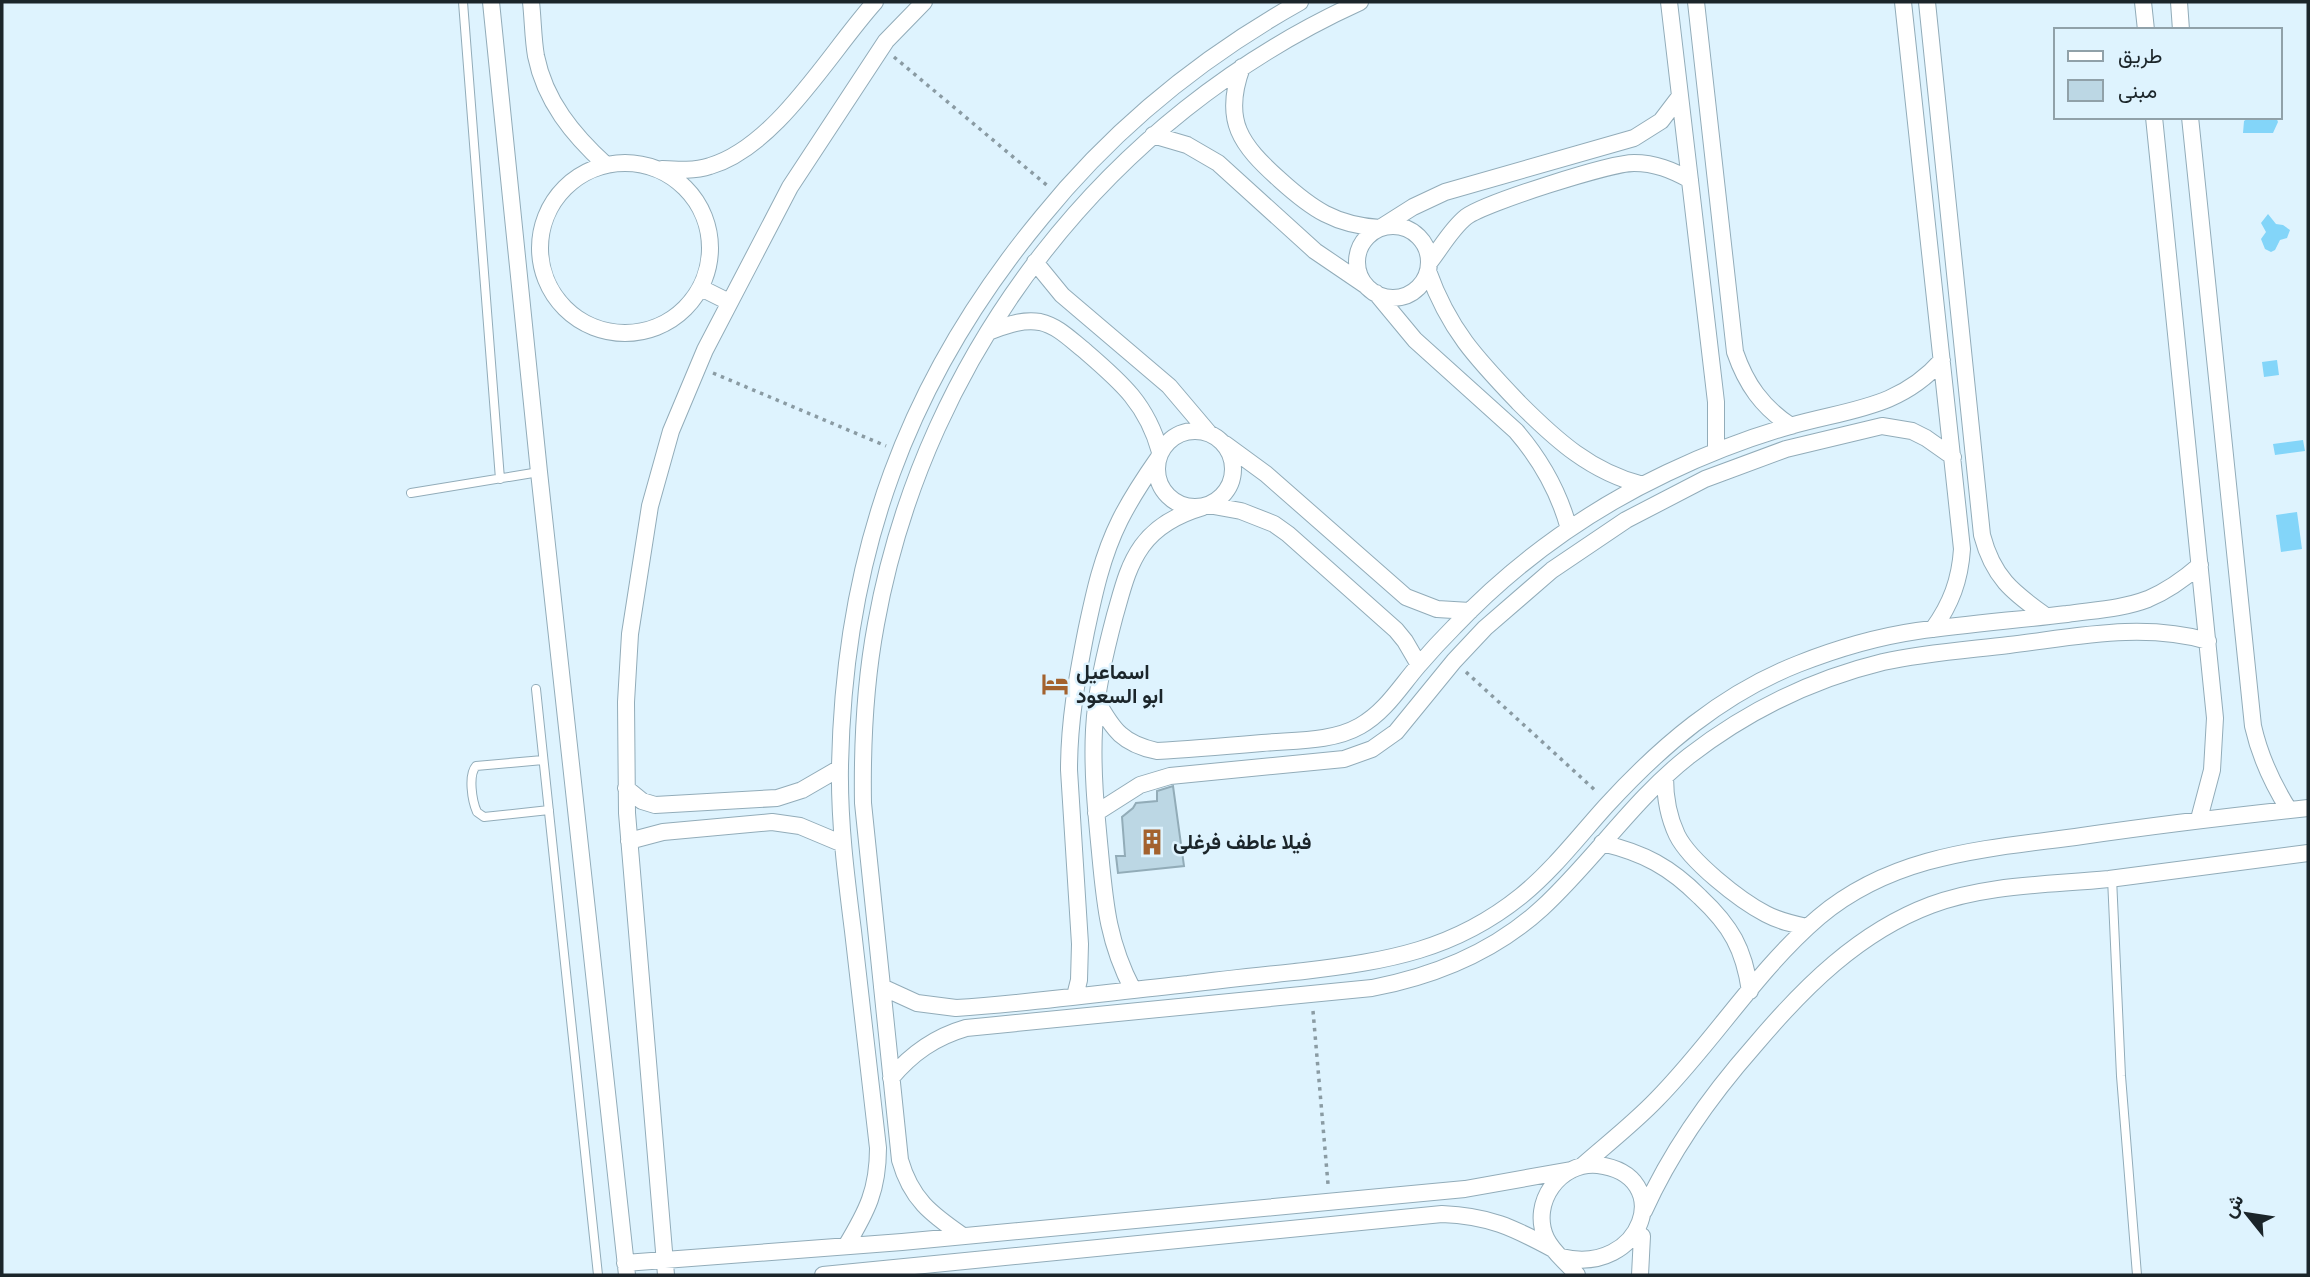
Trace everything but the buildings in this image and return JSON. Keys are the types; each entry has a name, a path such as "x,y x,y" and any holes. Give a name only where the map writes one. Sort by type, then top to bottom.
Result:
{"street":[{"path":"491,2 626,1269 1465,1189 1597,1165 1611,1168 1623,1175 1641,1197 1644,1212 1640,1275"},
{"path":"531,2 537,57 553,102 567,125 606,165"},
{"path":"657,169 709,167 733,157 755,142 790,107 875,2"},
{"path":"665,1267 626,788 626,688 630,634 650,506 675,420 698,367 790,187 881,47 923,2"},
{"path":"846,1246 872,1201 878,1148 843,844 840,768 842,703 849,639 861,575 899,451 942,359 968,316 996,274 1059,196 1122,129 1156,99 1229,44 1300,2"},
{"path":"963,1236 922,1205 905,1176 900,1160 863,803 864,713 876,624 896,537 926,452 965,371 1035,262 1091,195 1153,135 1241,67 1287,39 1360,2"},
{"path":"1669,2 1716,402 1716,451"},
{"path":"1696,2 1735,352 1741,370 1756,395 1776,416 1791,426"},
{"path":"1903,2 1962,549 1961,566 1951,600 1933,629"},
{"path":"1927,2 1982,535 1999,576 2017,595 2046,616"},
{"path":"2143,2 2146,28"},
{"path":"2179,2 2182,28"},
{"path":"1241,67 1235,91 1234,115 1238,131 1256,158 1319,212 1349,224 1382,227 1394,225 1413,231 1427,247 1429,267 1443,308 1476,359 1551,435 1588,463 1609,474 1643,485"},
{"path":"1569,529 1557,494 1528,446 1516,431 1415,340 1360,276 1357,256 1366,237 1413,207 1445,192 1634,138 1661,121 1680,96"},
{"path":"2154,119 2215,718 2215,744 2207,795 2199,819"},
{"path":"2190,119 2253,726 2263,762 2274,787 2289,810"},
{"path":"1153,135 1187,145 1218,163 1315,251 1371,289 1392,298 1403,297 1420,286 1429,267 1458,225 1478,209 1616,164 1655,165 1690,180"},
{"path":"640,164 657,169 678,180 694,198 705,219 710,243 708,266 701,288 688,306 672,320 644,331 613,333 593,328 575,318 560,304 549,287 540,253 543,223 557,197 578,177 606,165 640,164"},
{"path":"517,258 540,253"},
{"path":"1035,262 1062,295 1169,386 1208,432 1266,474 1406,597 1437,609 1469,611"},
{"path":"701,288 729,302"},
{"path":"988,332 1027,321 1053,327 1064,334 1130,391 1146,414 1160,454 1158,479 1170,499 1191,508 1205,506 1258,516 1288,534 1396,629 1419,666"},
{"path":"1097,701 1119,734 1143,748 1157,751 1322,738 1345,733 1373,718 1385,708 1469,611 1501,581 1569,529 1643,485 1716,451 1791,426 1889,400 1918,384 1942,360"},
{"path":"1096,813 1140,785 1170,775 1344,759 1372,750 1396,732 1454,661 1509,606 1552,570 1626,520 1706,480 1786,449 1881,426 1912,431 1953,457"},
{"path":"1075,996 1079,980 1080,944 1069,769 1074,690 1094,591 1109,544 1131,499 1169,440 1194,430 1208,432"},
{"path":"1133,990 1115,950 1109,929 1096,813 1093,764 1097,701 1104,659 1126,575 1143,544 1170,520 1219,500 1227,490 1233,479 1234,466 1225,444"},
{"path":"881,987 917,1003 956,1008 1375,962 1438,945 1496,915 1522,895 1547,873 1651,760 1718,706 1755,684 1833,650 1875,639 1933,629 2130,605 2167,589 2200,565"},
{"path":"891,1078 924,1046 949,1033 966,1028 1372,988 1437,971 1497,942 1540,909 1635,805 1718,735 1770,705 1813,685 1882,663 1917,656 2135,631 2172,633 2208,641"},
{"path":"626,788 642,801 655,805 777,798 802,790 840,768"},
{"path":"1665,777 1671,820 1685,848 1694,859 1752,906 1781,921 1807,927"},
{"path":"1577,1275 1557,1253 1546,1237 1542,1225 1545,1198 1551,1186 1577,1168 1657,1099 1776,959 1807,927 1844,898 1870,883 1924,861 1953,854 2199,819 2308,808"},
{"path":"629,841 663,832 772,822 800,826 843,844"},
{"path":"1602,843 1623,848 1661,864 1679,876 1720,916 1741,950 1750,991"},
{"path":"1644,1212 1680,1142 1722,1084 1796,999 1851,949 1903,917 1960,896 1994,890 2308,853"},
{"path":"823,1275 1442,1214 1491,1220 1515,1229 1575,1265 1592,1268 1608,1266 1623,1258 1642,1232"}],"lane":[{"path":"463,2 500,479"},
{"path":"411,493 539,472"},
{"path":"536,690 598,1275"},
{"path":"543,760 476,766 471,772 474,804 477,812 484,817 549,810"},
{"path":"2112,878 2121,1076 2137,1275"}],"path":[{"path":"881,47 1059,196"},
{"path":"698,367 899,451"},
{"path":"1454,661 1609,803"},
{"path":"1311,994 1329,1200"}],"water":[{"path":"2277,119 2278,122 2273,133 2243,133 2244,121"},
{"path":"2268,214 2276,224 2290,230 2287,238 2280,240 2271,252 2265,249 2261,239 2266,232 2261,223"},
{"path":"2277,360 2279,375 2264,377 2262,362"},
{"path":"2303,440 2305,451 2275,455 2273,444"},
{"path":"2297,512 2302,549 2281,552 2276,515"}],"place":[{"name":"اسماعيل ابو السعود","path":"1055,684"},
{"name":"فيلا عاطف فرغلى","path":"1152,842"}]}
